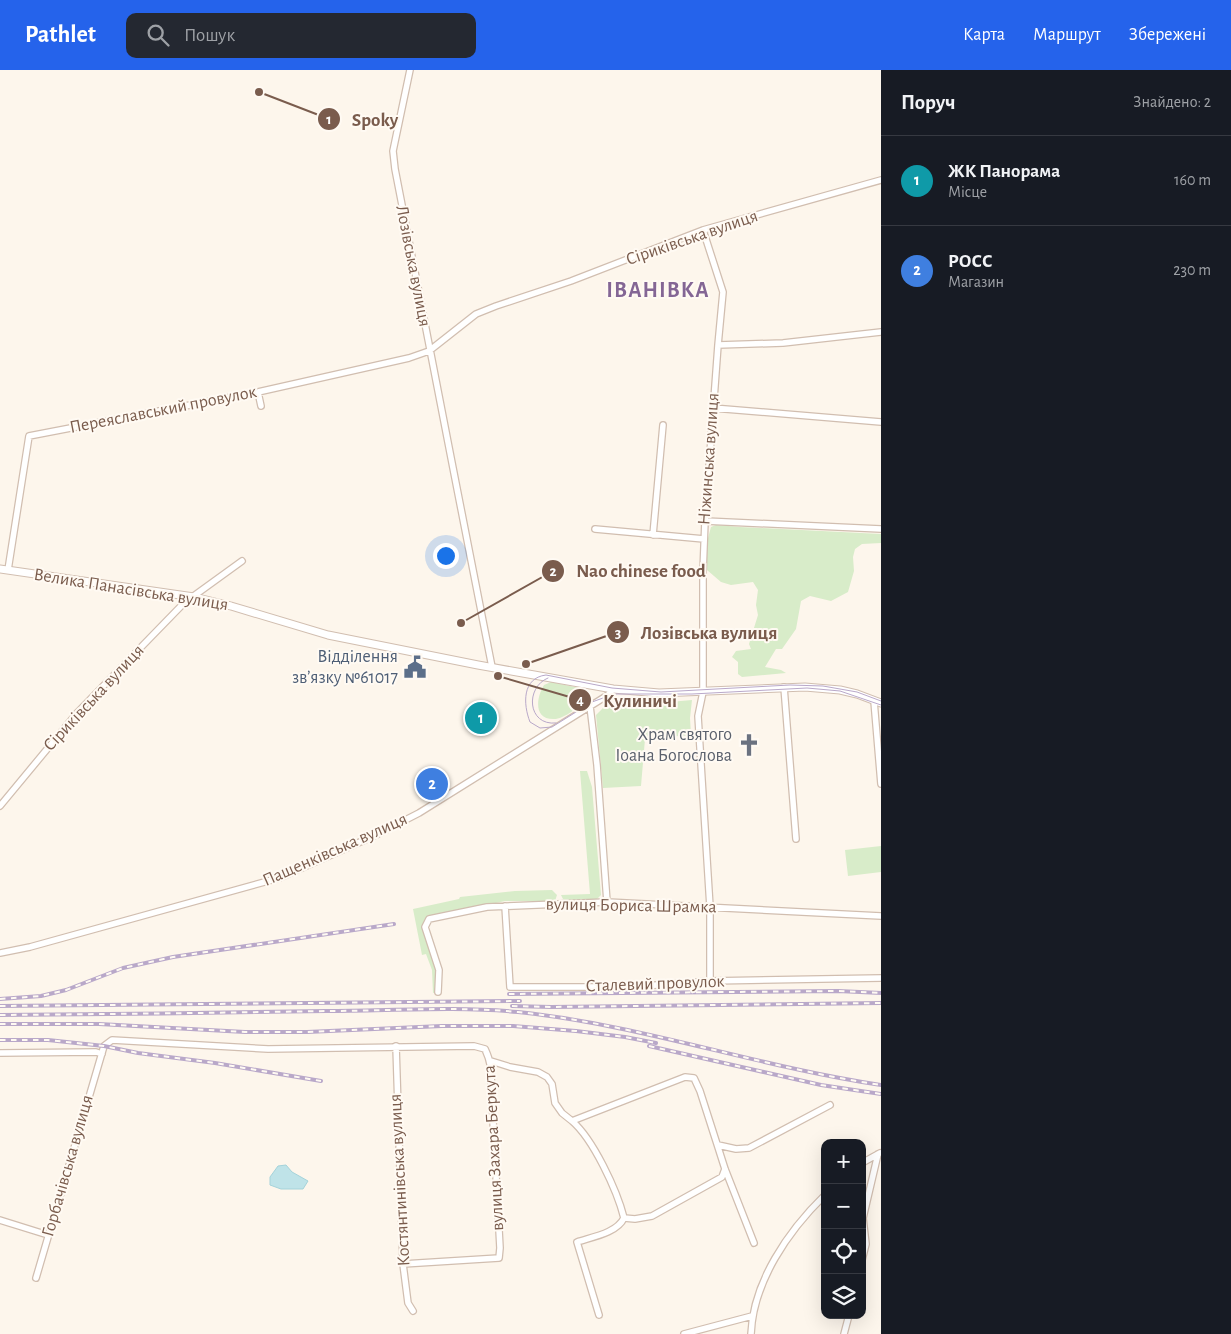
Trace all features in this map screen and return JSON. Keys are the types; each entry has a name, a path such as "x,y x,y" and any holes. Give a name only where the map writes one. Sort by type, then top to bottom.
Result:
{"street":[{"name":"Лозівська вулиця","path":"410,70 394,151 395,169 429,351 447,428 492,667"},
{"name":"Сіриківська вулиця","path":"429,351 476,314 704,230 881,180"},
{"name":"Ніжинська вулиця","path":"704,230 724,292 718,345 705,521 702,692 698,716 710,907 710,981"},
{"path":"718,345 782,343 881,332"},
{"name":"Переяславський провулок","path":"4,569 28,436 258,392 409,358 429,351"},
{"path":"258,392 261,406"},
{"path":"713,408 881,422"},
{"path":"653,535 663,425"},
{"path":"705,521 881,529"},
{"path":"595,529 704,539"},
{"name":"Сіриківська вулиця","path":"0,806 76,713 184,603 242,561"},
{"name":"Велика Панасівська вулиця","path":"4,569 194,596 328,635 613,689 659,693 806,686 840,690 877,702"},
{"path":"784,687 796,839"},
{"name":"Пащенківська вулиця","path":"0,954 279,878 378,834 419,813 608,695 613,689"},
{"path":"877,702 881,784"},
{"path":"590,706 597,765 607,902"},
{"name":"вулиця Бориса Шрамка","path":"438,992 439,970 425,927 429,919 487,907 607,902 881,916"},
{"name":"Сталевий провулок","path":"505,906 510,987 630,987 710,981 881,978"},
{"path":"0,1053 96,1052 102,1054 104,1046 112,1040 122,1039 268,1049 396,1046"},
{"name":"вулиця Захара Беркута","path":"396,1046 474,1046 485,1050 491,1061 500,1248 499,1258 403,1264"},
{"name":"Костянтинівська вулиця","path":"396,1046 403,1264 408,1304 413,1311"},
{"name":"Горбачівська вулиця","path":"36,1278 102,1054"},
{"path":"491,1061 510,1067 538,1072 552,1084 555,1103 562,1113 572,1120 587,1136 620,1204 624,1218"},
{"path":"572,1120 685,1078 694,1078 725,1169 754,1243"},
{"path":"718,1144 736,1149 749,1148 830,1105"},
{"path":"866,1161 880,1153"},
{"path":"864,1229 863,1218 880,1153"},
{"path":"624,1218 635,1219 652,1216 722,1177 725,1169"},
{"path":"751,1334 752,1316 758,1293 768,1270 787,1241 821,1200"},
{"path":"599,1314 577,1242 618,1226 624,1218"},
{"path":"0,1220 48,1235"},
{"path":"684,1334 752,1316"},
{"path":"844,1334 848,1319"}],"green space":[{"path":"716,525 881,534 881,543 862,544 855,549 853,557 854,571 848,592 831,601 810,596 801,601 796,629 782,649 776,649 765,667 781,670 786,673 742,677 738,674 738,662 732,657 736,651 751,649 749,644 758,615 756,605 758,590 753,582 731,585 721,582 707,570 708,538 711,527"},
{"path":"551,682 584,689 588,693 587,697 581,705 565,716 549,719 540,713 538,702 544,685"},
{"path":"692,700 691,735 645,739 641,786 603,788 596,715 603,708"},
{"path":"580,771 587,771 592,787 601,895 597,899 564,901 561,895 590,894"},
{"path":"881,846 881,872 848,876 845,850"},
{"path":"552,890 557,895 555,901 505,901 427,918 422,928 437,971 437,992 433,993 432,970 426,954 422,955 413,909 459,899 460,897 515,891"}],"water":[{"path":"286,1165 292,1172 308,1181 303,1189 281,1189 270,1185 270,1177 278,1166"}],"tram line":[{"path":"881,701 857,692 823,686 790,685 661,692 612,688 546,675 532,681 526,693 526,707 530,722 540,728 552,727 592,702 614,694 692,694 807,688 840,691 881,705"},
{"path":"548,678 535,689 533,705 539,718 546,722 556,723"}],"railway":[{"path":"0,999 41,996 66,990 123,968 173,957 394,924"},
{"path":"509,994 838,991 881,993"},
{"path":"0,1006 520,1001"},
{"path":"512,1006 881,1003"},
{"path":"0,1015 494,1010 564,1018 610,1026 790,1068 881,1085"},
{"path":"0,1024 99,1024 245,1032 307,1032 442,1026 513,1026 576,1031 656,1043"},
{"path":"0,1040 48,1040 104,1046 321,1081"},
{"path":"649,1046 821,1085 881,1094"}],"place":[{"name":"Spoky","path":"259,92"},
{"name":"Nao chinese food","path":"461,623"},
{"name":"Лозівська вулиця","path":"526,664"},
{"name":"Відділення зв’язку №61017","path":"415,667"},
{"name":"Кулиничі","path":"498,676"},
{"name":"ЖК Панорама","path":"481,718"},
{"name":"Храм святого Іоана Богослова","path":"749,745"},
{"name":"РОСС","path":"432,784"}],"district":[{"name":"ІВАНІВКА","path":"658,290"}]}
